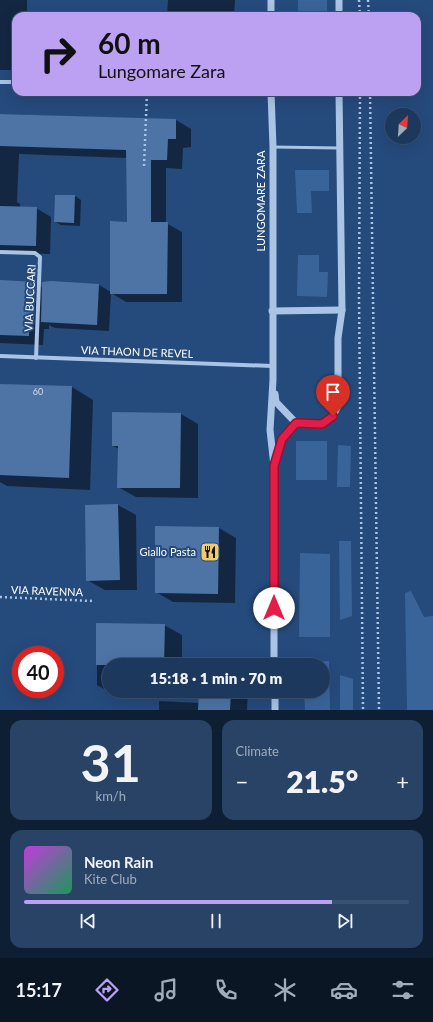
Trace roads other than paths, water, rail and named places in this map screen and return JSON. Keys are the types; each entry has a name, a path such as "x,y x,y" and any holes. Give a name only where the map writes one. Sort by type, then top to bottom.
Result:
{"street":[{"path":"271,0 271,12"},
{"path":"339,0 339,12"},
{"path":"0,82 12,82"},
{"name":"LUNGOMARE ZARA","path":"271,96 273,147 273,380 270,430 274,466 274,658"},
{"path":"296,423 322,424 333,416 338,406 338,338 342,310 339,96"},
{"name":"VIA BUCCARI","path":"0,252 35,253 40,257 36,358"},
{"path":"272,311 342,310"},
{"name":"VIA THAON DE REVEL","path":"0,356 273,366"},
{"name":"LUNGOMARE ZARA","path":"273,380 276,402 296,423 282,439 274,466"},
{"path":"275,698 275,710"}],"lane":[{"path":"273,147 339,148"}],"place":[{"name":"Giallo Pasta","path":"210,552"}]}
